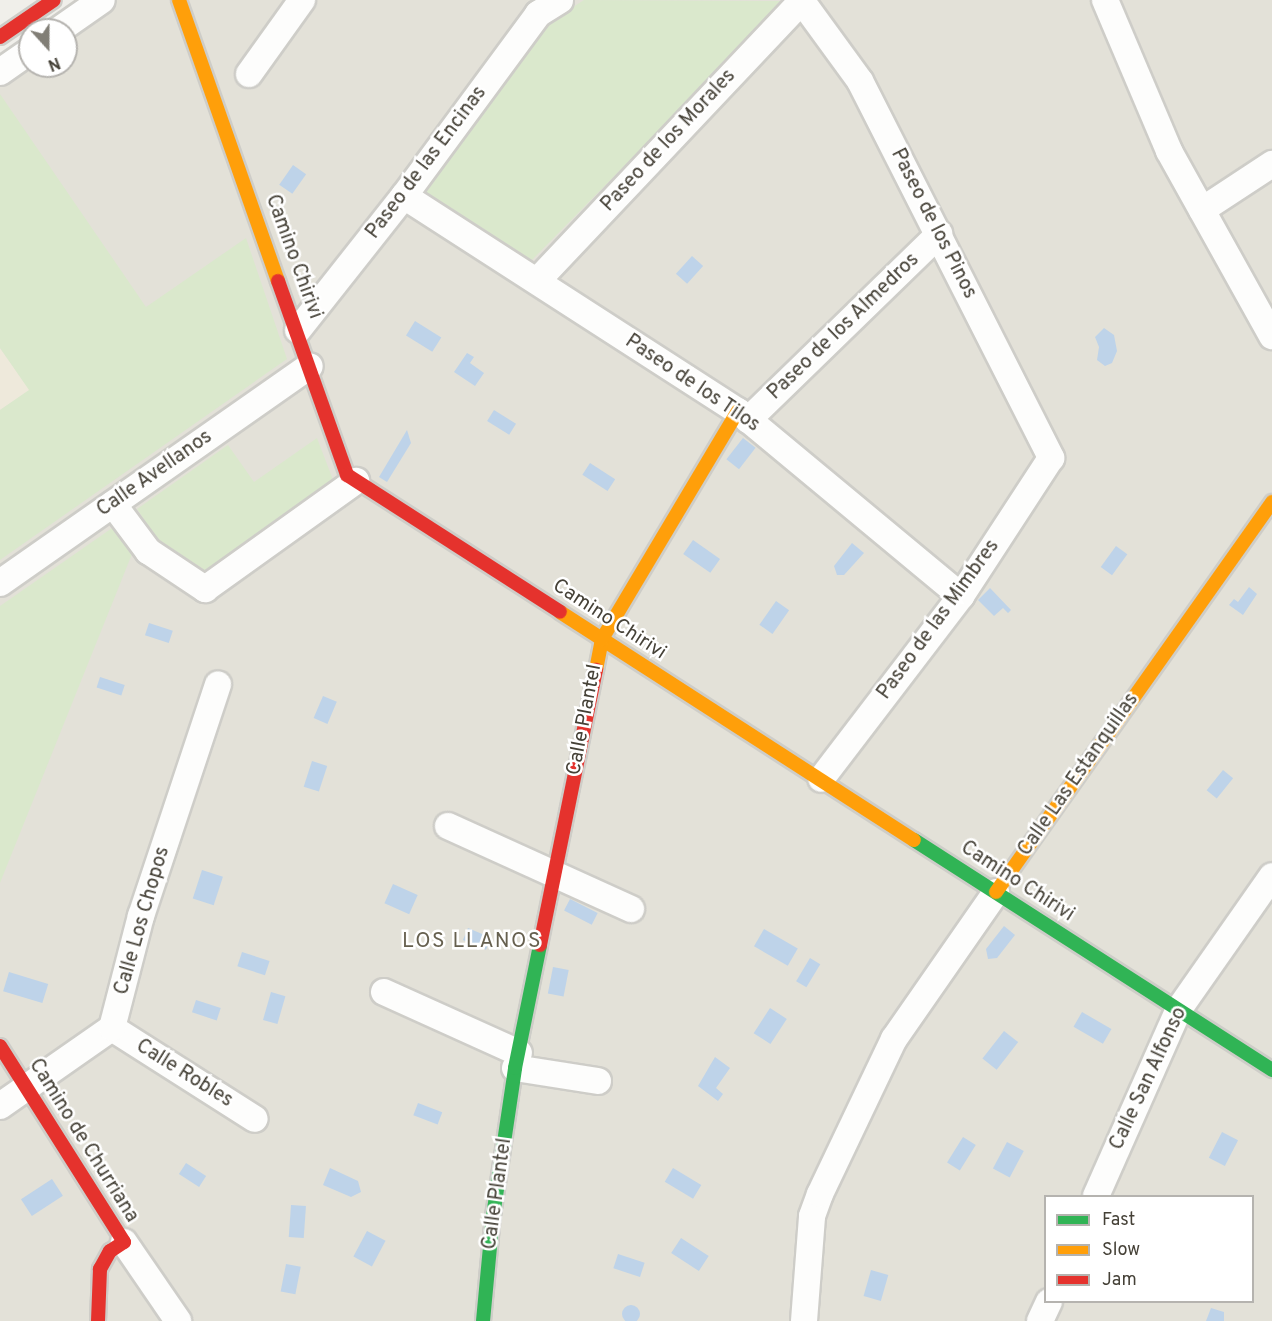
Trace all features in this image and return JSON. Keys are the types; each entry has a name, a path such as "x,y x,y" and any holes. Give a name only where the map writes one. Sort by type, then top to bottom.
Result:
{"street":[{"path":"0,37 54,0"},
{"path":"76,18 102,0"},
{"name":"Camino Chirivi","path":"179,0 298,330 347,475 1272,1070"},
{"path":"249,74 302,0"},
{"name":"Paseo de las Encinas","path":"298,330 404,196 538,14 560,0"},
{"name":"Paseo de los Pinos","path":"802,0 860,81 1051,458"},
{"name":"Paseo de los Morales","path":"537,281 802,0"},
{"path":"1105,0 1169,151 1272,336"},
{"path":"0,72 18,59"},
{"path":"1202,210 1272,164"},
{"name":"Paseo de los Tilos","path":"404,196 743,415 961,596"},
{"name":"Paseo de los Almedros","path":"602,639 743,415 939,234"},
{"name":"Calle Avellanos","path":"0,583 310,366"},
{"name":"Paseo de las Mimbres","path":"821,778 961,596 1051,458"},
{"path":"112,504 148,551 205,589 356,481"},
{"name":"Calle Las Estanquillas","path":"804,1321 812,1216 820,1194 894,1039 1272,502"},
{"name":"Calle Plantel","path":"483,1321 493,1216 517,1061 602,639"},
{"name":"Calle Los Chopos","path":"112,1028 141,916 218,684"},
{"path":"448,826 555,872 631,909"},
{"name":"Calle San Alfonso","path":"1097,1195 1179,1009 1272,876"},
{"path":"384,992 517,1061 598,1081"},
{"path":"0,1106 112,1028"},
{"name":"Calle Robles","path":"112,1028 255,1119"},
{"name":"Camino de Churriana","path":"0,1046 124,1242 110,1251 100,1269 98,1321"},
{"path":"124,1242 178,1321"},
{"path":"1040,1321 1049,1303"}],"shaded area":[{"path":"103,0 1272,0 1272,1321 0,1321 0,69 18,68 18,78 78,78 78,20"},
{"path":"0,348 30,390 0,410"}],"green space":[{"path":"584,0 786,1 531,261 424,192 548,23"},
{"path":"0,94 146,307 246,238 287,359 0,560 0,410 29,390 0,348"},
{"path":"317,438 335,485 207,573 158,541 137,509 228,445 254,482"},
{"path":"115,526 132,554 0,883 0,606"}],"water":[{"path":"293,165 306,174 292,194 279,185"},
{"path":"692,256 703,266 687,284 676,274"},
{"path":"415,321 441,337 432,352 406,335"},
{"path":"1104,328 1114,335 1117,351 1112,363 1105,366 1097,360 1099,347 1095,337"},
{"path":"467,353 474,357 470,363 484,373 475,386 454,372"},
{"path":"494,410 516,424 509,435 487,421"},
{"path":"407,430 411,443 387,482 379,477"},
{"path":"743,438 756,448 739,469 726,459"},
{"path":"590,463 615,479 608,491 582,475"},
{"path":"693,540 720,559 710,573 683,554"},
{"path":"852,543 864,553 844,575 837,575 834,566"},
{"path":"1116,546 1127,554 1112,575 1101,567"},
{"path":"1249,587 1257,594 1243,615 1229,605 1234,599 1238,602"},
{"path":"990,588 1011,610 1008,613 1003,608 994,616 978,600"},
{"path":"776,601 789,610 772,634 759,625"},
{"path":"149,623 173,631 169,643 145,635"},
{"path":"100,677 125,685 121,695 97,687"},
{"path":"323,696 337,702 327,724 314,718"},
{"path":"312,761 327,766 319,792 304,787"},
{"path":"1223,770 1233,778 1217,798 1207,790"},
{"path":"202,870 223,877 214,905 193,899"},
{"path":"393,884 418,895 409,914 384,903"},
{"path":"570,899 598,913 592,925 564,911"},
{"path":"1004,926 1015,935 997,958 988,959 986,949"},
{"path":"468,928 491,938 486,950 463,940"},
{"path":"764,929 798,948 788,966 754,946"},
{"path":"242,952 270,961 265,975 237,966"},
{"path":"810,958 820,964 806,987 796,981"},
{"path":"553,967 569,970 564,997 548,994"},
{"path":"9,972 48,984 42,1003 3,991"},
{"path":"271,992 285,996 277,1024 263,1020"},
{"path":"196,1000 221,1008 217,1020 192,1012"},
{"path":"770,1008 787,1019 770,1044 754,1033"},
{"path":"1082,1012 1111,1029 1103,1044 1074,1027"},
{"path":"1004,1031 1018,1042 997,1070 982,1059"},
{"path":"715,1057 730,1068 716,1088 723,1094 718,1101 698,1086"},
{"path":"418,1103 442,1112 438,1124 413,1115"},
{"path":"1222,1132 1238,1140 1225,1166 1209,1158"},
{"path":"963,1137 976,1145 960,1170 947,1162"},
{"path":"1007,1142 1024,1151 1010,1177 993,1168"},
{"path":"186,1163 206,1176 199,1187 179,1174"},
{"path":"330,1168 358,1181 361,1192 351,1197 323,1185"},
{"path":"673,1168 701,1185 693,1199 665,1182"},
{"path":"52,1179 63,1196 32,1216 21,1199"},
{"path":"291,1205 306,1206 304,1238 289,1237"},
{"path":"367,1231 386,1241 372,1266 353,1257"},
{"path":"681,1238 709,1256 699,1271 671,1253"},
{"path":"618,1254 645,1263 640,1277 613,1268"},
{"path":"286,1264 301,1267 295,1294 281,1291"},
{"path":"871,1270 888,1275 881,1301 864,1296"},
{"path":"631,1305 639,1311 639,1317 634,1322 625,1320 622,1314 625,1308"},
{"path":"1211,1308 1224,1312 1224,1321 1206,1321"}],"traffic: fast":[{"path":"914,840 1272,1070"},
{"path":"483,1321 493,1216 515,1068 540,945"}],"traffic: slow":[{"path":"179,0 278,281"},
{"path":"596,670 602,639 738,411"},
{"path":"996,892 1272,502"},
{"path":"560,612 914,840"}],"traffic: jam":[{"path":"0,37 54,0"},
{"path":"278,281 347,475 560,612"},
{"path":"540,945 596,670"},
{"path":"0,1046 124,1242 110,1251 100,1269 98,1321"}],"district":[{"name":"LOS LLANOS","path":"472,942"}]}
